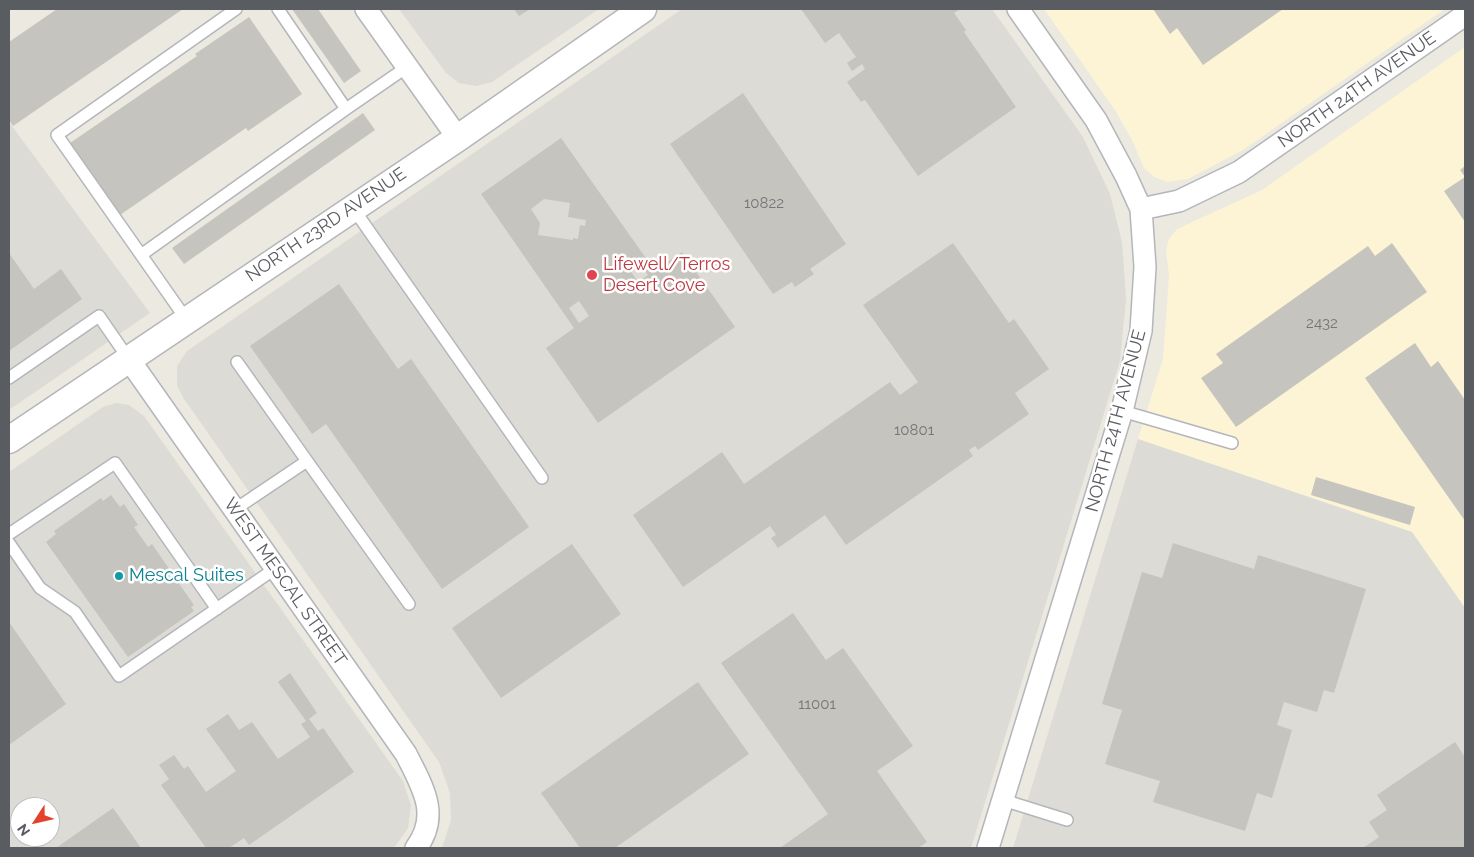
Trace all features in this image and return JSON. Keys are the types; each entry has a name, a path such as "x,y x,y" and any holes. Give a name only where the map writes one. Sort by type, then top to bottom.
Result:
{"street":[{"path":"366,9 458,138"},
{"name":"NORTH 23RD AVENUE","path":"9,440 128,358 458,138 642,9"},
{"path":"1018,9 1096,120 1141,209"},
{"name":"NORTH 24TH AVENUE","path":"988,848 1122,411 1141,331 1145,267 1141,209 1179,201 1239,172 1465,15"},
{"name":"WEST MESCAL STREET","path":"128,358 406,754 422,786 430,813 424,838 416,848"}],"lane":[{"path":"186,319 56,135 236,9"},
{"path":"278,9 346,110"},
{"path":"141,255 407,67"},
{"path":"353,208 542,478"},
{"path":"9,378 99,316 128,358"},
{"path":"238,362 409,604"},
{"path":"1122,411 1232,443"},
{"path":"234,510 307,461"},
{"path":"9,534 115,463 217,609"},
{"path":"9,542 40,588 74,612 119,676 276,568"},
{"path":"1003,800 1067,820"}],"shaded area":[{"path":"399,9 599,9 492,82 476,86 459,83 446,73"},
{"path":"682,9 992,9 1083,137 1110,194 1122,242 1126,299 1120,361 971,848 442,848 451,820 450,793 439,762 184,399 177,386 177,366 187,351"},
{"path":"1044,9 1445,9 1243,150 1188,179 1167,182 1154,177 1144,168 1132,140 1115,110"},
{"path":"1465,47 1465,608 1412,532 1138,439 1163,359 1169,276 1166,250 1169,239 1177,229 1262,190"},
{"path":"9,122 150,313 9,410"},
{"path":"116,403 129,405 144,416 403,781 411,805 408,828 394,848 9,848 9,472 103,407"},
{"path":"1138,439 1412,532 1465,608 1465,848 1013,848"}],"building":[{"path":"57,9 183,9 13,126 9,120 9,42"},
{"path":"292,9 318,9 361,71 344,83"},
{"path":"514,9 530,9 519,16"},
{"path":"801,9 960,9 954,13 966,30 964,32 1016,107 918,176 865,100 861,102 847,82 865,69 862,64 852,71 847,63 856,57 839,33 825,43"},
{"path":"1153,9 1283,9 1203,65 1177,28 1170,34"},
{"path":"249,17 302,94 248,131 246,128 120,215 70,143 197,56 195,54"},
{"path":"743,93 846,244 810,269 814,274 795,287 792,282 773,294 670,144"},
{"path":"363,113 375,130 184,264 172,248"},
{"path":"561,138 655,271 682,252 735,327 598,423 546,348 574,328 481,194","holes":["544,199 570,203 568,217 586,220 585,226 580,225 578,239 538,235 540,223 531,209","637,260 648,275 638,282 627,266","579,301 589,316 579,323 569,308"]},
{"path":"1465,166 1465,177 1460,170"},
{"path":"1465,177 1465,222 1444,191"},
{"path":"953,243 1009,323 1014,319 1049,369 1015,393 1029,414 978,450 975,446 969,450 973,456 846,545 825,515 778,548 771,538 776,535 770,526 683,587 633,515 722,452 744,484 890,382 900,395 918,382 863,305"},
{"path":"1392,243 1427,292 1236,427 1201,378 1223,363 1216,354 1368,246 1375,256"},
{"path":"9,253 34,289 61,269 82,299 9,351"},
{"path":"339,284 398,369 411,359 529,527 442,589 326,424 312,434 250,346"},
{"path":"1415,343 1431,367 1438,361 1465,400 1465,521 1365,378"},
{"path":"1316,477 1415,507 1410,525 1311,495"},
{"name":"Mescal Suites","path":"111,495 120,507 124,504 138,525 134,527 148,547 152,544 170,570 166,573 172,580 175,578 194,605 191,607 194,611 128,657 46,542 56,534 54,531 101,498 103,501"},
{"path":"1173,543 1254,569 1258,555 1366,589 1334,693 1324,690 1317,712 1284,702 1277,725 1292,730 1272,798 1257,793 1245,831 1153,802 1160,781 1105,764 1122,710 1102,704 1142,572 1162,578"},
{"path":"572,544 621,614 501,698 452,628"},
{"path":"793,613 826,660 843,648 913,746 877,771 927,842 918,848 780,848 828,814 721,663"},
{"path":"9,622 66,704 9,745"},
{"path":"290,673 317,713 309,719 318,731 323,728 354,772 249,845 244,838 229,848 206,848 161,785 169,779 159,765 174,755 184,769 188,766 206,792 236,771 206,729 228,714 239,730 252,722 278,759 310,737 301,724 306,721 278,682"},
{"path":"698,682 749,754 615,848 580,848 541,793"},
{"path":"1455,742 1465,757 1465,848 1363,848 1379,837 1369,822 1387,810 1377,795"},
{"path":"113,808 141,848 56,848"}],"place":[{"name":"Lifewell/Terros Desert Cove","path":"592,275"},
{"name":"Mescal Suites","path":"119,576"}]}
